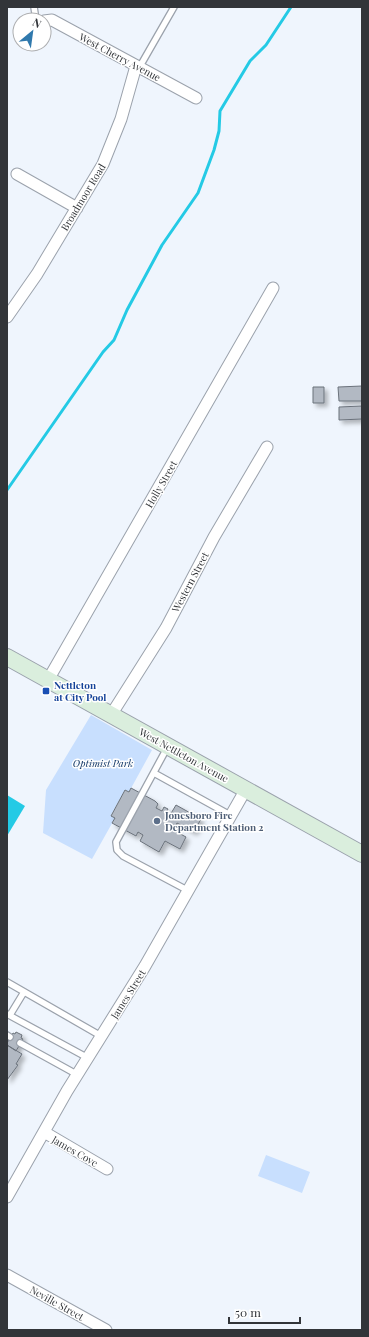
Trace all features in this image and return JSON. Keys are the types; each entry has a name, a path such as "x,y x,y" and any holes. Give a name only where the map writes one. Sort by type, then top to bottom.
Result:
{"street":[{"name":"West Cherry Avenue","path":"52,20 196,98"},
{"name":"Broadmoor Road","path":"7,317 77,208 108,153 138,67"},
{"path":"17,174 77,208"},
{"name":"Holly Street","path":"48,680 273,288"},
{"name":"Western Street","path":"111,715 166,628 214,537 267,448"},
{"name":"West Nettleton Avenue","path":"7,657 362,854"},
{"name":"James Street","path":"7,1197 101,1036 145,966 246,789"},
{"name":"James Cove","path":"44,1132 107,1169"},
{"name":"Neville Street","path":"7,1275 106,1330"}],"lane":[{"path":"138,67 174,7"},
{"path":"168,747 116,842 117,850 123,856 187,890"},
{"path":"154,773 230,816"},
{"path":"7,982 101,1036"},
{"path":"24,992 8,1015 88,1058"},
{"path":"20,1043 78,1075"}],"green space":[{"name":"Optimist Park","path":"91,715 152,750 129,792 125,790 111,815 115,818 92,859 43,833 46,790"},
{"path":"266,1155 310,1172 302,1193 258,1176"}],"water":[{"path":"7,795 25,806 7,836"}],"building":[{"path":"362,386 362,401 339,401 338,387"},
{"path":"313,387 324,387 324,403 313,403"},
{"path":"362,406 362,419 339,420 339,407"},
{"name":"Jonesboro Fire Department Station 2","path":"131,788 155,801 158,804 156,808 162,811 164,807 168,809 166,813 170,815 176,805 201,819 194,832 177,823 173,830 186,837 180,849 165,841 159,852 140,841 143,835 138,832 136,836 112,823 115,818 111,816 125,790 129,792"},
{"path":"16,1032 22,1035 21,1038 23,1039 16,1051 7,1045 7,1043 13,1033 15,1034"},
{"path":"7,1045 22,1054 16,1064 18,1065 7,1080"}],"waterway":[{"path":"7,490 103,352 114,340 127,310 162,245 198,193 214,150 219,131 220,111 250,61 266,45 291,7"}],"place":[{"name":"Nettleton at City Pool","path":"46,691"},
{"name":"Jonesboro Fire Department Station 2","path":"157,821"}]}
